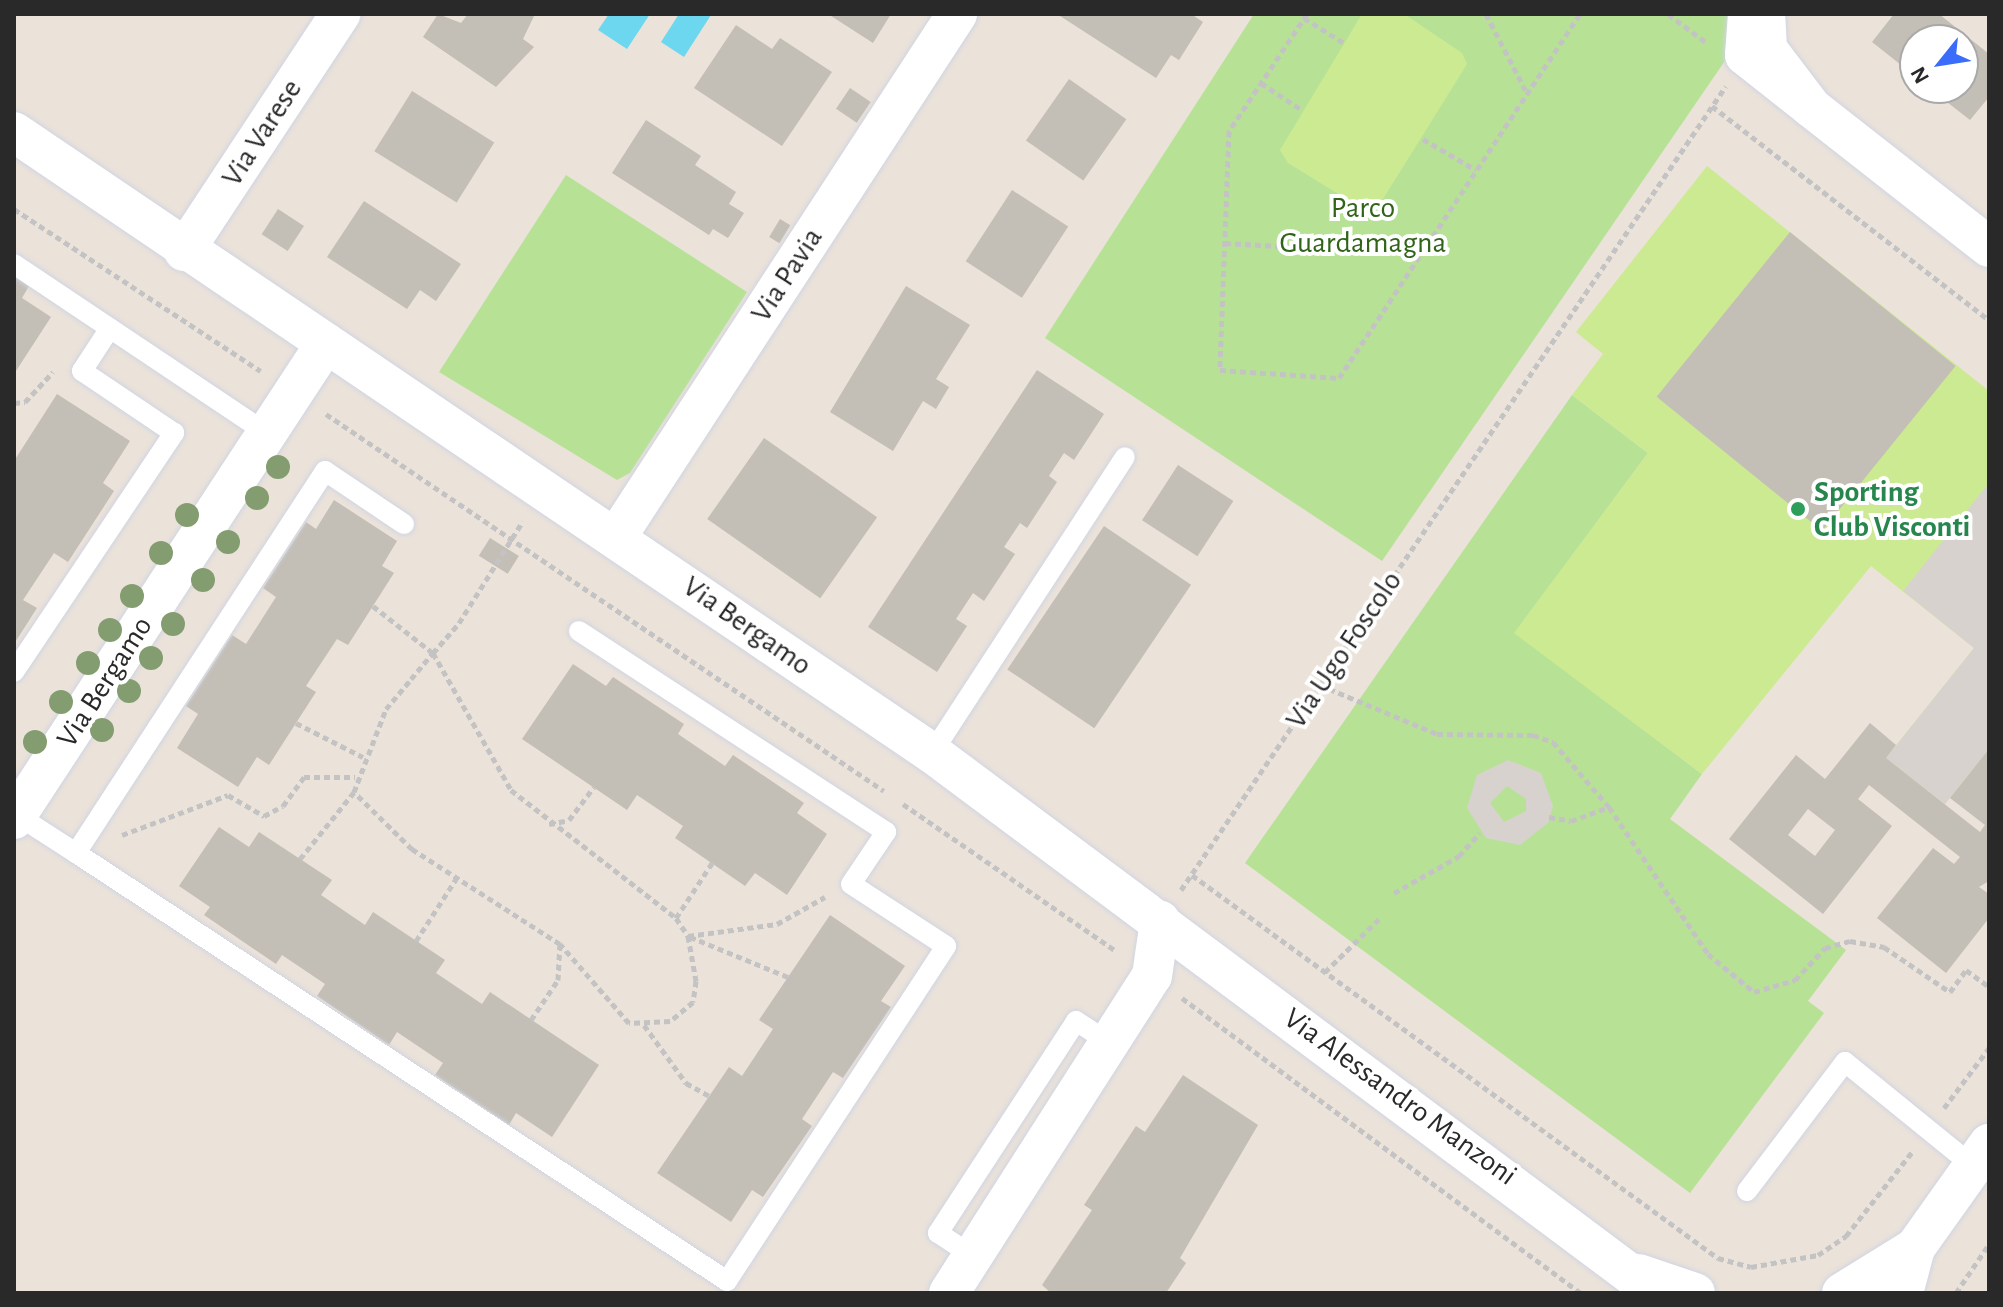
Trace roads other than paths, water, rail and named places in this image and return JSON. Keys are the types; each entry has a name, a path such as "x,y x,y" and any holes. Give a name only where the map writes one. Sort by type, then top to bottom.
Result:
{"street":[{"name":"Via Varese","path":"184,251 340,14"},
{"name":"Via Pavia","path":"617,536 957,14"},
{"path":"1748,14 1745,55 1989,247"},
{"path":"1765,14 1767,49 1812,108"},
{"name":"Via Bergamo","path":"14,132 184,251 617,536 932,753 1160,921"},
{"name":"Via Bergamo","path":"15,817 326,343"},
{"path":"949,1293 1152,976 1160,921"},
{"name":"Via Alessandro Manzoni","path":"1160,921 1648,1284 1695,1293"},
{"path":"1903,1293 1915,1248 1981,1155"},
{"path":"1842,1293 1915,1248"}],"lane":[{"path":"14,264 268,434"},
{"path":"14,672 174,433 82,371 110,328"},
{"path":"932,753 1125,457"},
{"path":"76,853 325,471 404,524"},
{"path":"15,817 76,853 727,1281 946,946 851,884 886,832 579,631"},
{"path":"1747,1191 1845,1062 1981,1155"}],"water":[{"path":"609,14 650,14 627,49 598,30"},
{"path":"679,14 711,15 684,57 661,42"}],"place":[{"name":"Sporting Club Visconti","path":"1798,509"}],"park label":[{"name":"Parco Guardamagna","path":"1363,225"}]}
